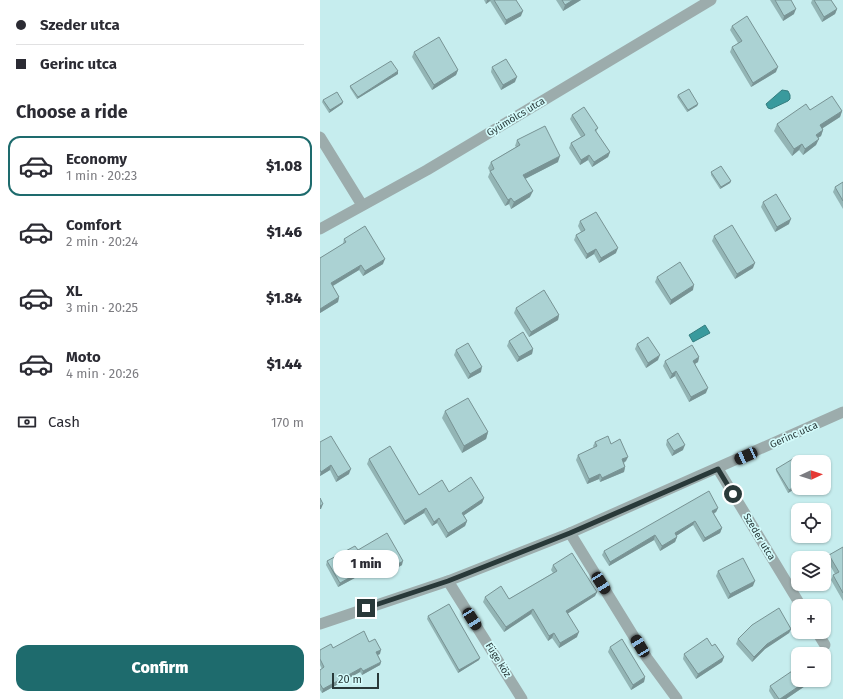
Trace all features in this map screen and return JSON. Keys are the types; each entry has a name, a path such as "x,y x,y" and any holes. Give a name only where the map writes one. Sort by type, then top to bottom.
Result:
{"street":[{"name":"Gyümölcs utca","path":"320,229 427,170 711,0"},
{"path":"320,137 362,205"},
{"name":"Gerinc utca","path":"321,622 448,581 570,533 718,469 843,412"},
{"name":"Szeder utca","path":"718,469 797,599"},
{"path":"570,533 647,658 677,699"},
{"name":"Füge köz","path":"448,581 522,699"},
{"path":"821,639 825,645"}],"water":[{"path":"782,90 788,91 790,99 771,109 768,108 766,104"},
{"path":"705,325 710,333 693,342 689,335"}],"building":[{"path":"494,0 516,0 523,11 506,20"},
{"path":"562,0 573,0 565,5"},
{"path":"775,0 791,0 796,9 784,16"},
{"path":"814,0 831,0 837,9 824,17"},
{"path":"747,16 778,67 753,83 732,47 742,41 732,26"},
{"path":"439,37 458,70 434,85 414,52"},
{"path":"506,59 517,77 503,85 492,67"},
{"path":"391,61 398,71 358,97 350,86"},
{"path":"689,89 698,104 688,110 678,95"},
{"path":"337,92 343,102 330,110 323,100"},
{"path":"832,96 842,111 820,125 823,130 816,135 819,139 805,149 802,144 794,149 777,124 806,104 810,110"},
{"path":"584,107 598,128 595,130 610,152 594,162 589,155 581,160 571,143 585,135 572,115"},
{"path":"545,126 560,156 523,175 533,191 514,202 511,198 508,200 490,171 494,169 491,162 520,145 517,140"},
{"path":"721,166 731,181 721,187 711,172"},
{"path":"843,182 843,201 835,187"},
{"path":"776,194 791,219 777,227 763,202"},
{"path":"596,212 618,248 601,258 596,249 587,254 576,235 585,230 580,221"},
{"path":"732,225 755,263 737,274 714,236"},
{"path":"365,226 385,259 365,271 361,265 331,283 339,297 320,309 320,258 346,242 344,239"},
{"path":"680,262 694,285 671,300 657,277"},
{"path":"544,290 559,315 531,332 516,308"},
{"path":"523,332 533,349 519,357 509,341"},
{"path":"648,337 660,355 648,363 637,344"},
{"path":"468,343 482,367 470,374 456,350"},
{"path":"692,345 699,357 693,361 708,388 691,397 676,371 672,374 665,361"},
{"path":"468,398 488,432 464,446 445,411"},
{"path":"678,433 685,445 674,451 667,440"},
{"path":"331,436 351,469 338,477 331,465 321,472 320,470 320,442"},
{"path":"608,436 611,444 620,439 628,457 622,459 625,467 602,478 600,474 589,479 578,455 597,446 595,442"},
{"path":"390,446 419,495 442,480 449,492 471,477 484,498 462,513 467,521 448,533 439,518 434,522 426,508 405,521 369,459"},
{"path":"791,460 791,489 789,490 776,469"},
{"path":"709,491 718,508 712,511 722,528 705,538 695,521 675,533 677,537 662,546 655,535 610,562 604,551"},
{"path":"320,498 323,504 320,506"},
{"path":"387,533 403,561 384,572 378,562 340,583 327,561 355,546 358,550"},
{"path":"843,547 843,593 833,575 839,572 831,558 831,554"},
{"path":"572,553 597,592 566,611 579,632 560,643 554,633 549,636 533,609 506,627 485,597 501,586 509,599 557,571 553,565"},
{"path":"743,558 755,581 730,594 718,571"},
{"path":"449,604 480,658 459,670 428,616"},
{"path":"779,608 791,629 767,644 754,657 738,639 752,625"},
{"path":"364,631 369,642 375,639 381,650 376,652 381,662 363,671 361,668 323,689 320,684 320,670 324,667 320,659 320,650 331,644 333,648"},
{"path":"707,638 712,646 715,644 724,657 698,674 684,654"},
{"path":"622,639 645,677 633,685 610,647"},
{"path":"791,672 791,687 798,687 779,699 770,686"}],"route":[{"path":"366,608 448,581 570,533 718,469 733,494"}]}
